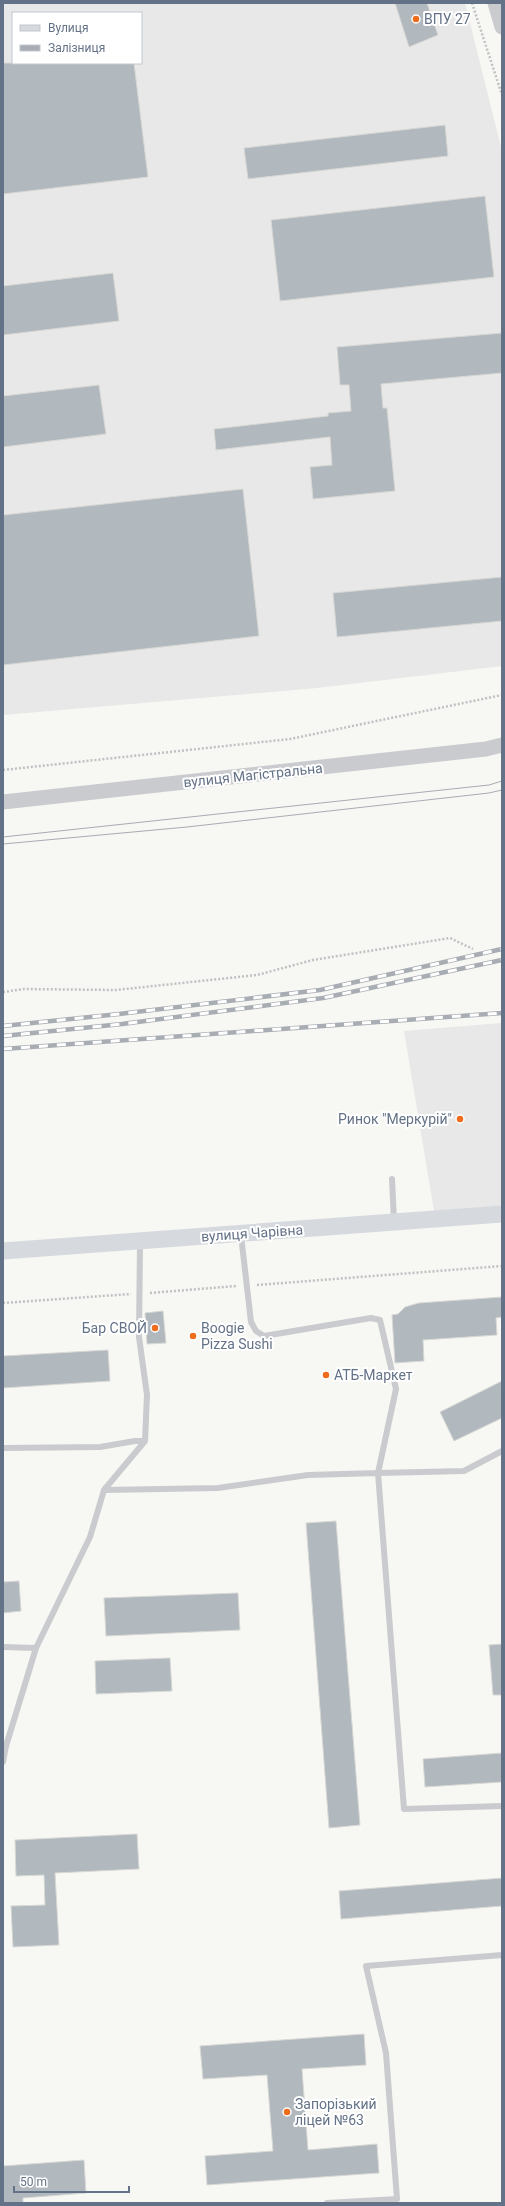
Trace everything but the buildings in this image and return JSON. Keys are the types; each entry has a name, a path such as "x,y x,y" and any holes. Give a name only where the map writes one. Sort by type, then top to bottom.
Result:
{"main road":[{"name":"вулиця Чарівна","path":"3,1251 502,1214"}],"street":[{"path":"494,3 502,26"},
{"name":"вулиця Магістральна","path":"3,802 470,751 502,745"}],"lane":[{"path":"392,1179 394,1222"},
{"path":"241,1233 251,1322 256,1331 264,1336 371,1318 380,1320 396,1389 378,1473 404,1809 502,1806"},
{"path":"3,1762 6,1746 36,1648 90,1538 104,1490 145,1441 147,1395 139,1337 140,1241"},
{"path":"3,1448 100,1447 135,1441 145,1441"},
{"path":"104,1490 218,1488 308,1475 464,1471 502,1451"},
{"path":"3,1647 36,1648"},
{"path":"327,2203 397,2199 386,2052 366,1966 502,1955"}],"path":[{"path":"472,3 502,95"},
{"path":"3,770 290,739 502,694"},
{"path":"3,992 24,989 116,990 257,975 313,960 450,938 473,949"}],"shaded area":[{"path":"3,3 465,3 502,151 502,666 317,688 3,715"},
{"name":"Ринок \"Меркурій\"","path":"502,1023 502,1206 434,1211 404,1031"}],"tram line":[{"path":"3,837 489,785 502,781"},
{"path":"3,844 187,827 489,793 502,790"}],"railway":[{"path":"3,1026 320,990 502,949"},
{"path":"3,1036 122,1024 323,998 502,960"},
{"path":"3,1049 502,1013"}],"place":[{"name":"ВПУ 27","path":"416,19"},
{"name":"Ринок \"Меркурій\"","path":"460,1119"},
{"name":"Бар СВОЙ","path":"155,1328"},
{"name":"Boogie Pizza Sushi","path":"193,1336"},
{"name":"АТБ-Маркет","path":"326,1375"},
{"name":"Запорізький ліцей №63","path":"287,2112"}]}
